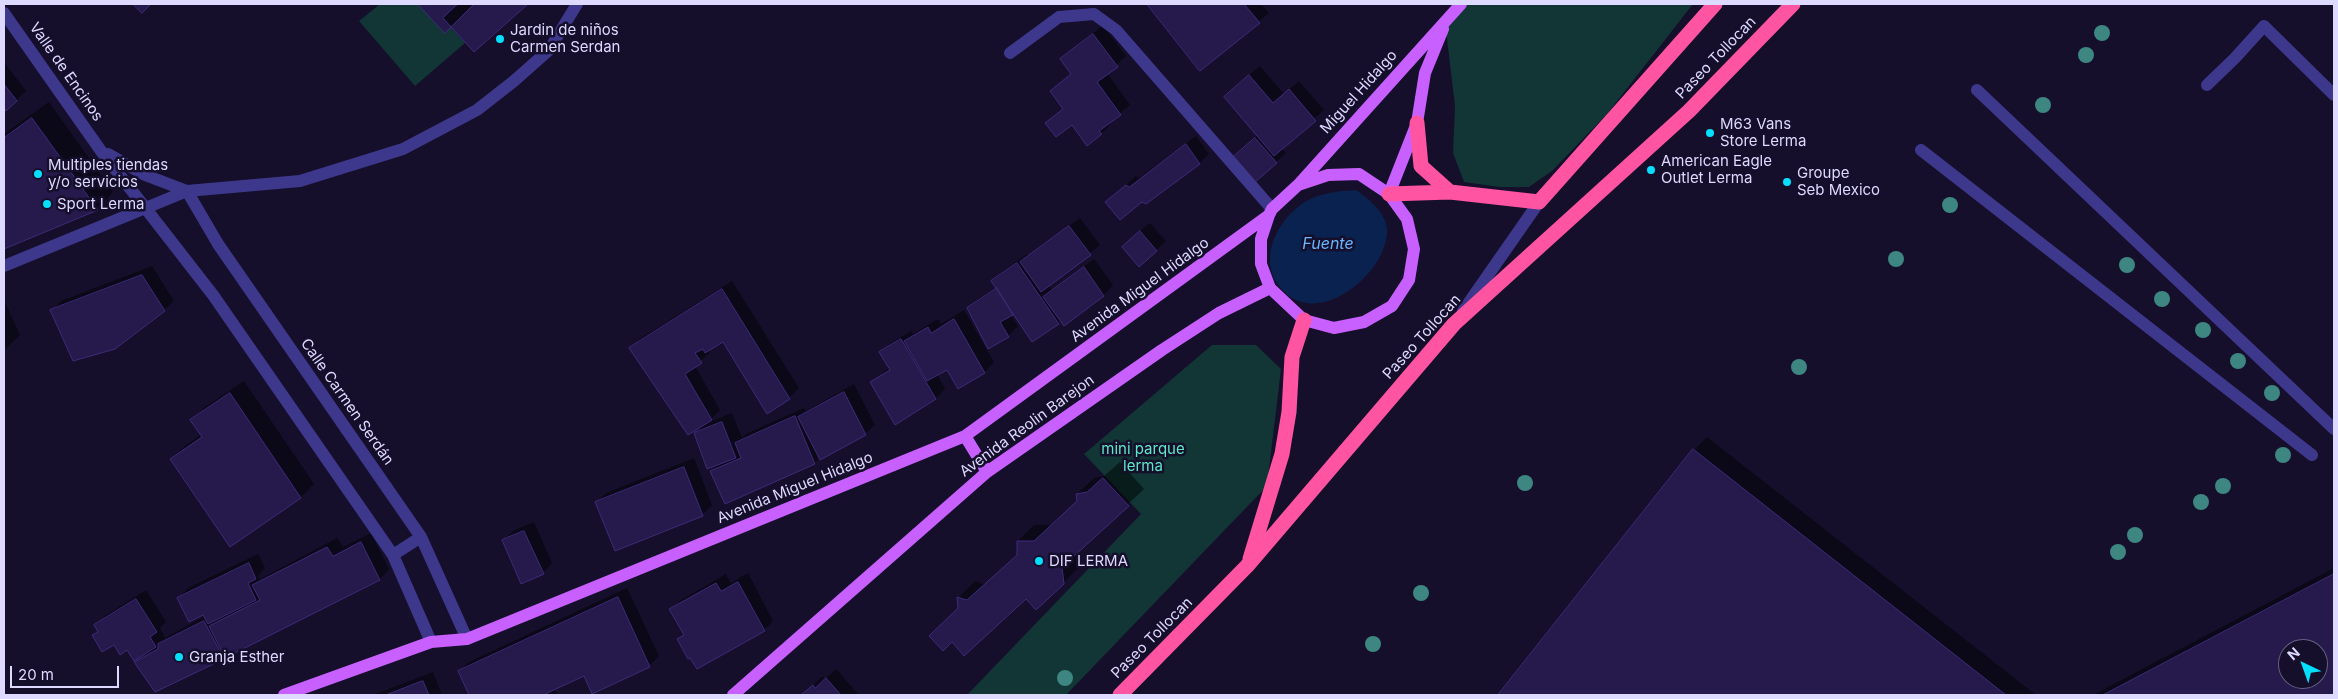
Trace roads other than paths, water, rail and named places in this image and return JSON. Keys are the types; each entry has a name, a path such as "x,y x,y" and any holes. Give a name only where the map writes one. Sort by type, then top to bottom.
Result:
{"highway":[{"path":"1389,194 1450,192 1539,202 1715,4"},
{"name":"Paseo Tollocan","path":"1120,695 1247,566 1454,324 1689,111 1793,4"},
{"path":"1417,122 1421,166 1450,192"},
{"path":"1247,566 1282,454 1289,412 1292,357 1304,320"}],"main road":[{"name":"Miguel Hidalgo","path":"1298,185 1461,4"},
{"path":"1389,194 1417,122 1425,74 1445,22"},
{"path":"1359,174 1389,194 1407,219 1414,249 1409,280 1392,306 1364,322 1334,328 1304,320 1270,288 1261,264 1261,239 1271,212 1298,185 1328,175 1359,174"},
{"name":"Avenida Miguel Hidalgo","path":"284,695 432,642 467,639 965,436 1271,212"},
{"name":"Avenida Reolin Barejon","path":"732,695 987,472 1194,329 1219,313 1270,288"},
{"path":"965,436 987,472"}],"street":[{"path":"4,266 187,191 300,181 403,150 477,110 514,81 549,50 577,4"},
{"name":"Valle de Encinos","path":"4,12 101,151 147,208"},
{"path":"1010,53 1059,17 1094,14 1116,30 1271,212"},
{"path":"2208,85 2264,26 2334,95"},
{"path":"1977,90 2334,429"},
{"path":"1921,150 2312,455"},
{"name":"Valle de Encinos","path":"101,151 145,175 187,191"},
{"name":"Calle Carmen Serdán","path":"187,191 218,244 421,537 467,639"},
{"path":"1454,324 1539,202"},
{"path":"147,208 218,303 393,555 432,642"},
{"path":"393,555 421,537"}],"water":[{"name":"Fuente","path":"1356,190 1378,209 1387,227 1382,251 1373,268 1359,283 1343,294 1325,302 1308,303 1291,297 1277,283 1272,271 1270,258 1272,245 1284,221 1293,211 1315,197 1341,191"}],"place":[{"name":"Jardin de niños Carmen Serdan","path":"500,39"},
{"name":"M63 Vans Store Lerma","path":"1710,133"},
{"name":"American Eagle Outlet Lerma","path":"1651,170"},
{"name":"Multiples tiendas y/o servicios","path":"38,174"},
{"name":"Groupe Seb Mexico","path":"1787,182"},
{"name":"Sport Lerma","path":"47,204"},
{"name":"DIF LERMA","path":"1039,561"},
{"name":"Granja Esther","path":"179,657"}],"park label":[{"name":"mini parque lerma","path":"1143,458"}]}
